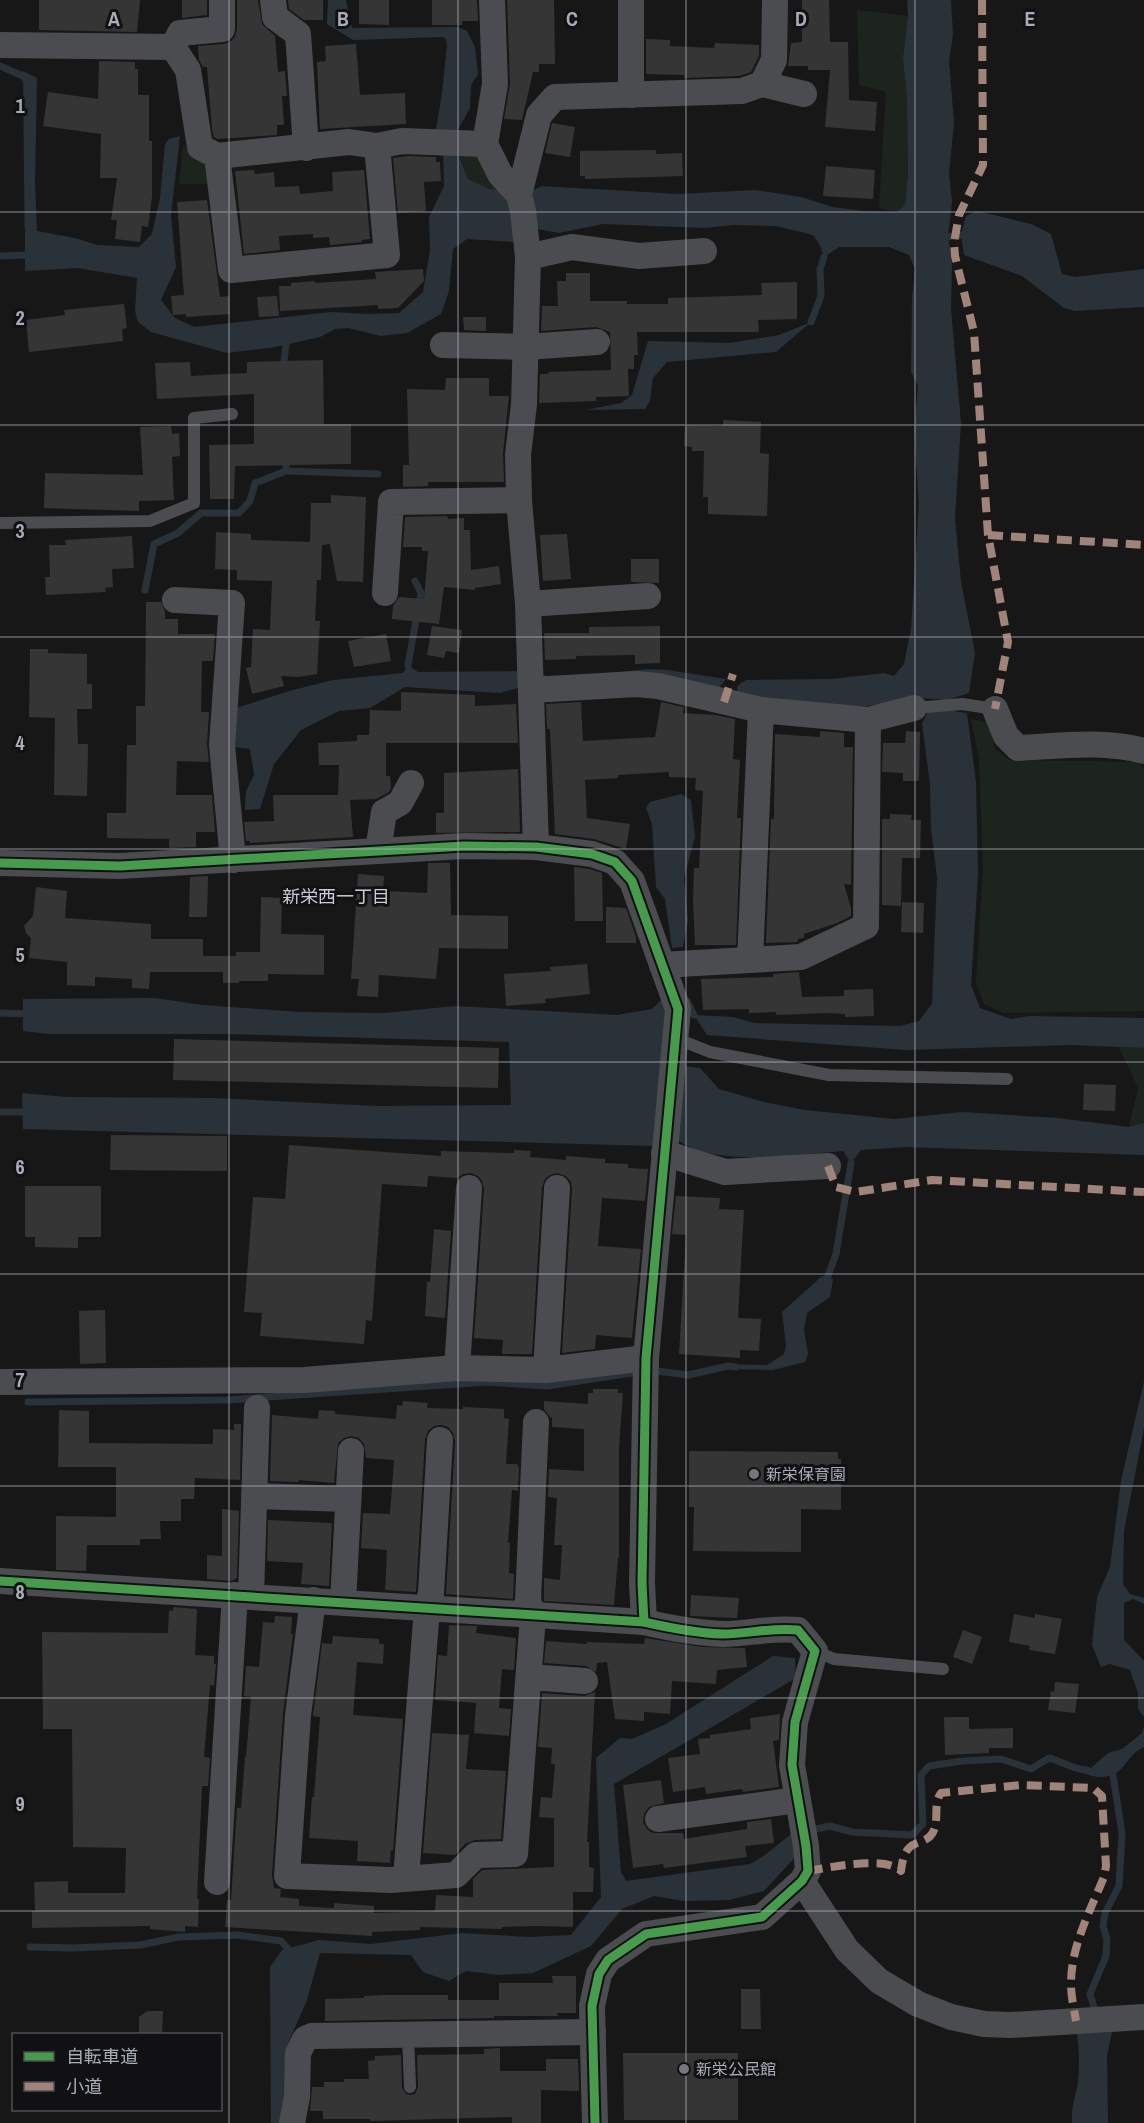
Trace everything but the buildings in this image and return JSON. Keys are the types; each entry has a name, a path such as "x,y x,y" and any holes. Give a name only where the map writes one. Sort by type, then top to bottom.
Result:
{"street":[{"path":"173,47 180,33 222,29 222,0"},
{"path":"273,0 275,17 298,34 306,147"},
{"path":"492,0 495,84 485,144 500,174 523,210"},
{"path":"631,0 632,95"},
{"path":"762,84 774,60 775,0"},
{"path":"0,45 173,47"},
{"path":"173,47 188,70 200,147 218,156 349,142 377,146 402,141 485,144"},
{"path":"536,847 528,604 519,500 518,455 524,404 528,257 523,210 539,115 555,97 742,91 762,84 804,94"},
{"path":"218,156 231,270 387,255 377,146"},
{"path":"528,257 572,247 639,256 704,251"},
{"path":"443,345 526,347 597,342"},
{"path":"385,593 391,502 519,500"},
{"path":"528,604 648,596"},
{"path":"175,600 232,603 222,745 233,860"},
{"path":"531,678 658,686 761,710 867,720 922,708"},
{"path":"995,709 1006,736 1018,748 1094,745 1130,747 1144,751"},
{"path":"750,960 761,710"},
{"path":"662,965 801,957 866,926 867,720"},
{"path":"378,851 384,812 400,803 411,783"},
{"path":"0,863 120,866 464,846 536,847 592,854 615,862 632,881 678,1009 646,1369 642,1583 644,1622"},
{"path":"665,1148 725,1172 828,1166"},
{"path":"458,1368 469,1188"},
{"path":"546,1370 557,1188"},
{"path":"0,1382 304,1380 458,1368 646,1369"},
{"path":"217,1882 243,1596 255,1496 257,1408"},
{"path":"313,1600 298,1715 287,1876 392,1880 456,1875 476,1855 515,1854 533,1616 528,1600 536,1422"},
{"path":"406,1878 427,1608 431,1593 440,1440"},
{"path":"343,1602 351,1451"},
{"path":"255,1496 348,1498"},
{"path":"0,1581 644,1622 674,1629 725,1634 781,1628 798,1630 815,1651 809,1681 795,1722 792,1765 808,1871 802,1881 762,1917 646,1934 608,1960 599,1974 592,2006 595,2123"},
{"path":"529,1677 585,1681"},
{"path":"658,1819 797,1800"},
{"path":"802,1881 847,1950 879,1981 918,2004 951,2018 1002,2025 1144,2017"},
{"path":"292,2123 297,2097 298,2053 305,2039 312,2036 592,2032"}],"lane":[{"path":"0,523 150,521 194,503 194,418 232,414"},
{"path":"922,708 962,704 995,709"},
{"path":"674,1048 710,1052 829,1076 1007,1079"},
{"path":"815,1651 834,1659 943,1669"},
{"path":"408,2035 410,2087"}],"shaded area":[{"path":"328,0 346,0 352,28 458,27 467,31 475,47 478,74 471,85 470,108 456,133 440,132 436,129 442,93 446,39 443,37 353,40 327,24"},
{"path":"907,0 951,0 953,35 949,61 954,123 949,173 952,202 948,237 952,262 951,309 961,423 955,518 961,582 975,653 969,693 947,700 918,698 859,707 774,700 738,694 737,686 746,680 832,679 884,673 894,676 904,664 911,629 919,504 914,431 918,385 911,372 912,298 915,269 909,255 889,247 839,247 824,257 813,235 776,226 733,225 705,228 603,224 559,233 532,228 530,218 533,190 542,186 679,194 755,190 801,197 833,207 897,212 905,205 908,173 907,98 903,58 908,16"},
{"path":"857,10 908,16 903,58 907,98 908,173 905,205 897,212 879,208 886,92 859,85"},
{"path":"23,71 37,78 35,182 37,231 75,238 97,245 139,247 152,234 160,198 165,144 169,139 180,136 171,215 176,267 161,300 175,318 194,327 331,312 399,313 423,292 430,250 429,217 444,186 443,149 457,152 468,179 489,189 506,190 518,219 513,242 467,239 453,249 449,291 441,314 407,333 381,336 348,328 335,329 320,337 275,347 227,353 151,332 138,322 135,311 137,278 77,268 25,271"},
{"path":"183,145 212,171 215,184 179,184"},
{"path":"477,151 506,190 489,189 468,179 457,152"},
{"path":"977,211 1031,224 1051,234 1062,274 1075,277 1144,269 1144,307 1075,311 1064,308 1022,276 964,255 961,235 966,216"},
{"path":"811,322 776,352 667,362 653,378 650,401 645,409 586,410 621,403 632,395 648,341 730,343 779,335"},
{"path":"408,665 418,672 525,671 548,676 648,669 726,679 718,689 524,686 500,693 405,687 370,708 339,711 301,730 274,764 260,809 245,810 246,791 254,775 250,749 234,747 236,708 333,680 403,673"},
{"path":"946,710 967,713 976,782 978,874 971,985 980,1008 1011,1019 1029,1016 1144,1018 1144,1048 1071,1045 905,1050 707,1035 694,1015 733,1017 754,1023 900,1026 919,1021 932,1004 937,877 931,829 930,785 922,723 928,712"},
{"path":"971,719 989,722 995,749 1009,760 1138,762 1144,769 1144,1011 1004,1013 984,1004 976,983 983,870 979,760"},
{"path":"681,794 691,800 695,837 684,878 688,920 683,947 672,948 665,899 656,887 652,824 646,808 650,802"},
{"path":"665,996 668,1016 654,1146 23,1129 22,1093 66,1097 213,1098 377,1106 511,1105 509,1042 227,1034 48,1034 23,1031 23,999 155,998 202,1005 302,1012 385,1013 455,1006 617,1015 652,1009"},
{"path":"1119,1047 1144,1048 1144,1123 1129,1127 1138,1088"},
{"path":"684,1066 700,1068 719,1089 764,1102 805,1110 894,1119 962,1112 1058,1118 1129,1127 1144,1123 1144,1155 905,1147 861,1150 851,1163 843,1151 758,1157 713,1154 694,1149 678,1140"},
{"path":"822,1276 833,1279 830,1297 807,1313 804,1330 808,1354 805,1362 773,1370 731,1369 724,1364 767,1365 784,1354 786,1346 782,1312"},
{"path":"1144,1381 1144,1428 1124,1531 1123,1584 1130,1594 1144,1598 1144,1604 1133,1599 1124,1603 1124,1640 1144,1661 1144,1717 1138,1709 1138,1693 1130,1670 1110,1664 1101,1667 1092,1645 1097,1597 1110,1567 1121,1481"},
{"path":"773,1656 795,1658 796,1678 614,1784 621,1872 626,1881 750,1864 795,1831 798,1854 764,1891 729,1900 683,1901 654,1896 622,1909 591,1946 533,1973 499,1975 466,1971 449,1981 423,1972 411,1955 320,1953 307,2000 286,2048 286,2094 282,2123 271,2123 270,1967 282,1950 319,1940 371,1944 462,1933 529,1937 571,1935 601,1897 596,1758 620,1738 632,1739 666,1724"},
{"path":"1144,1726 1144,1747 1137,1751 1116,1773 1099,1777 1079,1770 1091,1768 1108,1753 1122,1749 1142,1733"},
{"path":"1112,2032 1107,2056 1108,2123 1072,2123 1079,2069 1077,2033"}],"pier":[{"path":"22,228 25,228 25,274 22,271"}],"waterway":[{"path":"0,66 23,76 27,81"},
{"path":"948,237 961,235"},
{"path":"0,256 33,253"},
{"path":"811,322 821,296 820,269 824,257"},
{"path":"283,370 286,344"},
{"path":"145,590 154,544 178,533 201,513 239,513 250,501 255,483 286,471 286,456"},
{"path":"286,471 378,474"},
{"path":"408,665 421,593 415,581"},
{"path":"687,1001 694,1015"},
{"path":"0,1013 30,1014"},
{"path":"0,1112 30,1112"},
{"path":"825,1284 836,1254 851,1163"},
{"path":"649,1370 688,1375 728,1366 736,1367"},
{"path":"28,1402 226,1400 487,1382 547,1386 638,1372"},
{"path":"810,1833 830,1826 852,1832 912,1835 923,1824 921,1775 929,1766 1001,1759 1031,1769 1049,1758 1077,1769 1087,1770"},
{"path":"1094,2007 1090,1994 1106,1956 1107,1939 1103,1926 1105,1913 1119,1886 1122,1833 1112,1769"},
{"path":"30,1947 140,1945 179,1937 237,1935 281,1941 293,1954"}],"marked path":[{"path":"982,0 983,165 959,215 954,243 955,256 974,332 988,535 1008,642 995,709"},
{"path":"988,535 1144,545"},
{"path":"724,702 733,674"},
{"path":"828,1166 836,1187 856,1192 932,1180 1144,1192"},
{"path":"808,1871 870,1863 893,1866 901,1871 907,1850 932,1834 936,1821 937,1802 941,1793 1021,1785 1093,1788 1102,1796 1106,1866 1104,1877 1082,1929 1074,1956 1071,1984 1076,2021"}],"cycle path":[{"path":"0,863 120,866 464,846 536,847 592,854 615,862 632,881 678,1009 646,1358 642,1583 644,1622"},
{"path":"0,1581 644,1622 713,1633 798,1630 815,1651 795,1722 792,1765 808,1871 802,1881 762,1917 646,1934 608,1960 599,1974 592,2006 595,2123"}],"place":[{"name":"新栄保育園","path":"754,1474"},
{"name":"新栄公民館","path":"684,2069"}],"district":[{"name":"新栄西一丁目","path":"336,896"}]}
